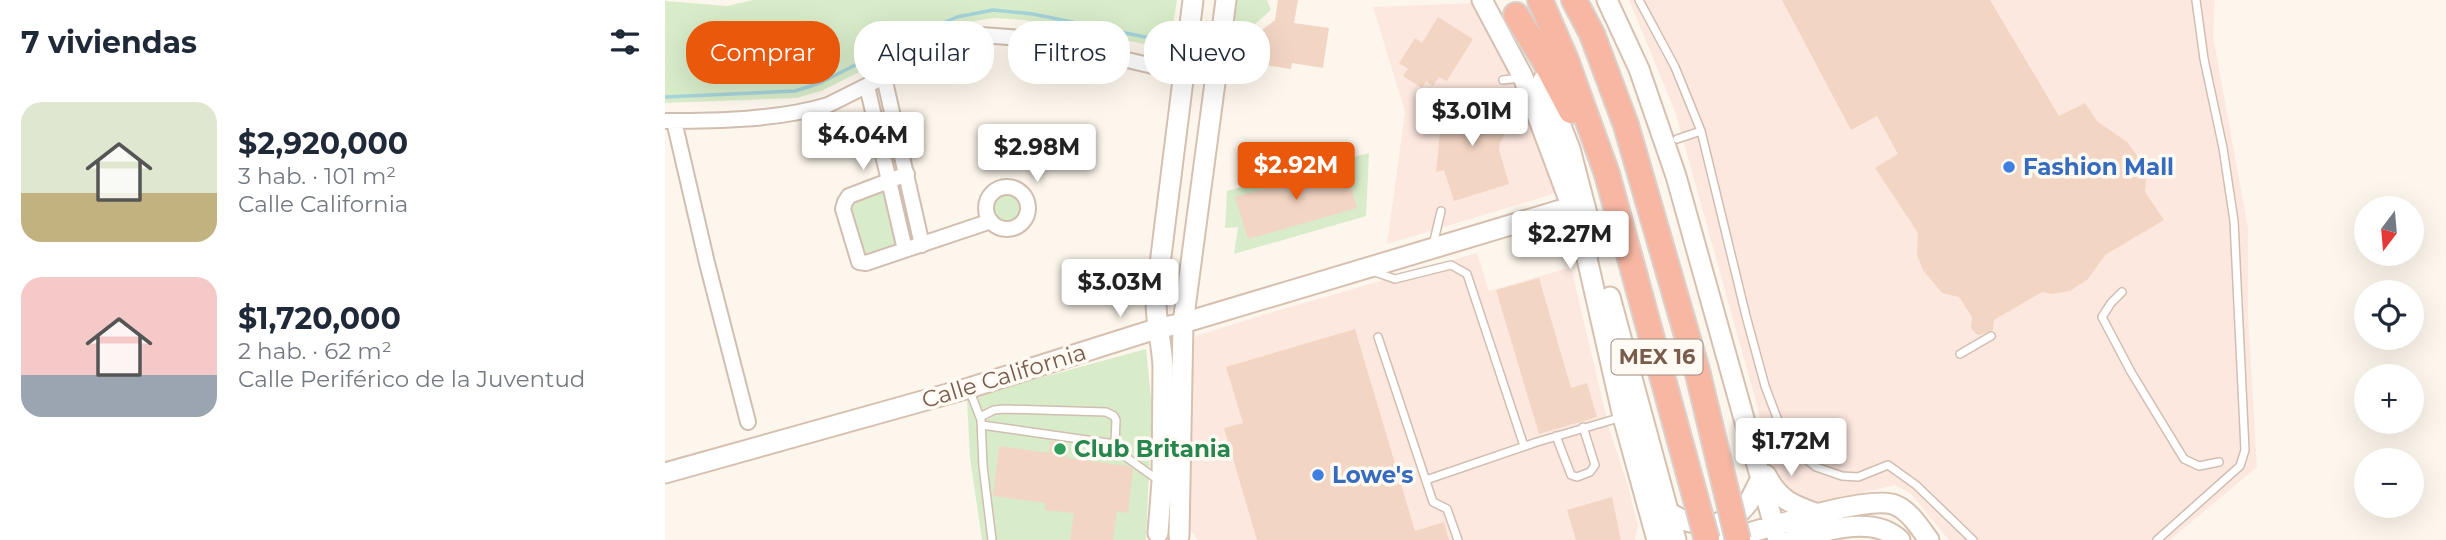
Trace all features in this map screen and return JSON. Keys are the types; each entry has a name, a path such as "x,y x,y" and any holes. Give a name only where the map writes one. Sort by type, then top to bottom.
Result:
{"highway":[{"name":"MEX 16","path":"1540,0 1566,60 1606,170 1707,540"},
{"name":"MEX 16","path":"1574,0 1592,34 1626,125 1697,370 1738,540"},
{"path":"1511,8 1606,170"}],"main road":[{"path":"1190,21 1193,0"},
{"path":"1183,84 1156,296 1156,329 1163,367 1162,482 1153,537 1172,533 1181,538 1183,323 1226,0"},
{"path":"1482,0 1513,79 1528,100 1578,204 1659,513 1657,540"},
{"path":"1607,0 1639,69 1675,176 1776,533"},
{"path":"1619,0 1647,60 1677,139 1736,351 1737,392"},
{"path":"1511,8 1558,114 1570,149 1591,270 1623,417 1659,513 1676,540"},
{"path":"1170,177 1202,175"},
{"name":"Calle California","path":"665,473 969,388 1156,329 1578,204"},
{"path":"1754,454 1780,497 1795,506 1815,529"},
{"path":"1659,513 1691,524 1717,524 1740,512 1761,478"},
{"path":"1792,540 1862,504 1887,502 1906,513 1929,540"},
{"path":"1647,540 1659,513"},
{"path":"1725,540 1815,529 1868,527 1883,528 1900,540"}],"street":[{"path":"994,35 1037,39 1144,64"},
{"path":"748,422 670,121 785,115 828,105 871,84"},
{"path":"886,84 922,245"},
{"path":"867,86 905,250"},
{"path":"907,174 849,196 845,202 843,209 859,262 866,263 991,221"}],"lane":[{"path":"1639,0 1675,67 1701,131 1746,316 1766,386 1787,444 1816,467 1842,476 1858,477 1888,465 1916,485 1973,540"},
{"path":"2157,540 2240,466 2245,450 2234,221 2223,148 2204,59 2196,0"},
{"path":"1677,139 1701,131"},
{"path":"1432,249 1441,211"},
{"path":"1367,268 1378,275 1395,279 1445,265 1457,266 1467,274 1524,446"},
{"path":"2122,292 2102,317 2131,372 2184,459 2199,466 2219,462"},
{"path":"1960,354 1991,336"},
{"path":"1378,337 1433,502 1447,509 1458,540"},
{"path":"969,388 981,421 983,466 992,540"},
{"path":"981,421 994,410 1106,412 1114,416 1115,444 1123,456 1162,482"},
{"path":"1426,480 1524,446 1623,417"},
{"path":"981,421 1115,444"},
{"path":"1556,436 1570,474 1577,477 1584,475 1592,471 1595,465 1584,428"}],"shaded area":[{"name":"Fashion Mall","path":"1629,0 2215,0 2213,36 2248,228 2248,314 2257,467 2170,540 1949,540 1911,494 1895,485 1817,503 1794,499 1779,481 1772,460 1676,114"},
{"path":"1475,3 1521,101 1556,189 1547,196 1387,244 1405,112 1373,7"},
{"path":"1477,253 1489,291 1571,267 1609,428 1638,526 1635,540 1198,540 1189,528 1192,342 1196,336"}],"green space":[{"path":"753,0 1177,0 1174,21 1144,21 1144,44 1130,41 1130,21 1029,21 993,18 975,21 854,21 854,75 840,82 840,21 686,21 686,84 835,84 796,98 665,103 665,1 727,6"},
{"path":"1235,0 1267,0 1271,10 1258,21 1232,21"},
{"path":"1369,153 1366,216 1234,254 1238,227 1225,228 1227,191"},
{"path":"900,183 916,243 867,256 862,254 847,207 850,202"},
{"path":"1007,189 1020,194 1025,207 1020,220 1007,225 994,220 989,207 994,194"},
{"name":"Club Britania","path":"1146,349 1152,408 1146,540 982,540 970,458 967,398"}],"building":[{"path":"1278,0 1298,0 1294,23 1329,28 1323,68 1292,63 1291,69 1270,66 1270,24 1275,20"},
{"name":"Fashion Mall","path":"1782,0 1990,0 2059,116 2085,103 2097,121 2127,142 2136,154 2146,180 2145,192 2164,220 2105,255 2088,279 2070,291 2053,294 2042,292 1994,320 1993,330 1976,334 1971,328 1972,317 1959,297 1942,293 1923,270 1917,255 1918,233 1875,168 1898,154 1877,116 1851,130"},
{"path":"1438,17 1473,39 1447,81 1439,77 1433,86 1426,81 1422,88 1403,76 1408,69 1399,63 1415,38 1422,43"},
{"path":"1507,103 1502,122 1505,134 1499,150 1509,184 1454,201 1444,170 1436,172 1443,104"},
{"path":"1345,165 1357,208 1248,239 1235,197"},
{"path":"1090,271 1134,277 1132,286 1118,285 1120,295 1101,300"},
{"path":"1539,278 1571,388 1587,383 1597,417 1539,434 1496,290"},
{"name":"Lowe's","path":"1355,329 1415,531 1444,522 1449,540 1257,540 1224,428 1243,423 1226,367"},
{"path":"1050,441 1065,443 1067,458 1128,466 1133,470 1128,513 1117,511 1113,540 1070,540 1074,513 1045,510 1045,503 993,496 999,446 1049,453"},
{"path":"1612,497 1621,540 1576,540 1567,510"}],"waterway":[{"path":"665,97 795,91 820,83 910,37 957,17 993,10 1033,14 1144,37"}],"place":[{"name":"Fashion Mall","path":"2009,167"},
{"name":"Club Britania","path":"1060,449"},
{"name":"Lowe's","path":"1318,475"}]}
